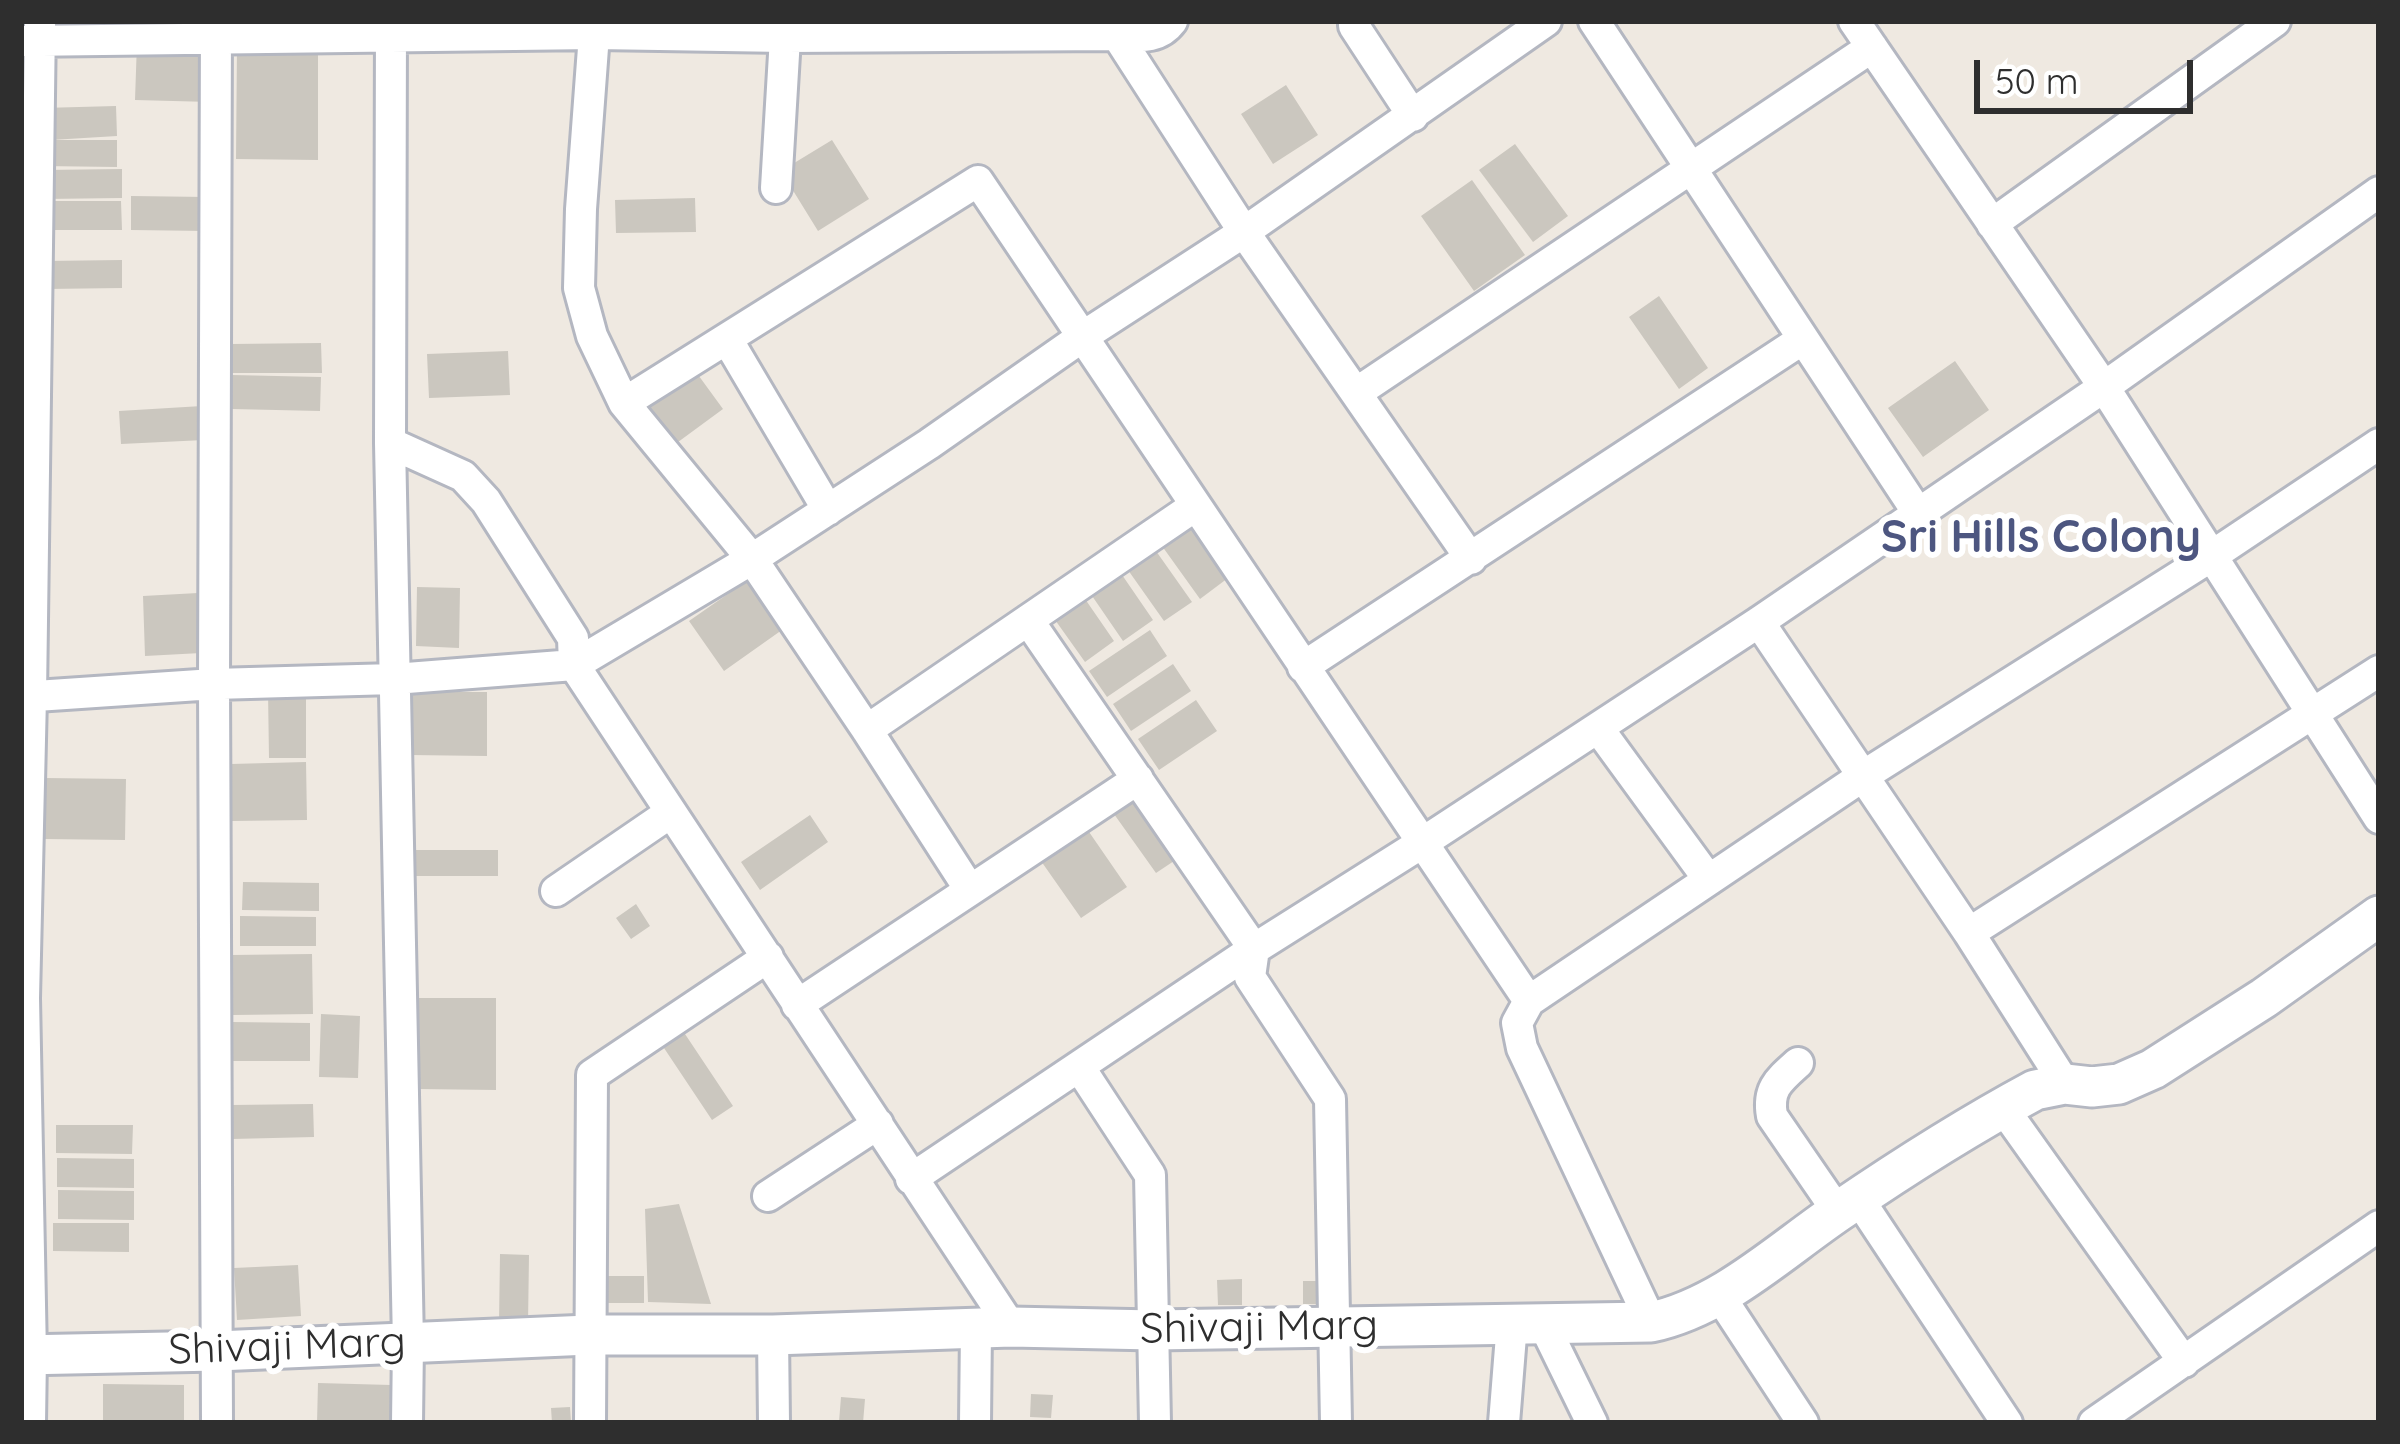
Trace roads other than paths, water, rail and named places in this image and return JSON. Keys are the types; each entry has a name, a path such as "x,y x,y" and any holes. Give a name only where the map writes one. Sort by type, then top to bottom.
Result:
{"street":[{"path":"29,1423 24,998 33,34 976,28 1149,37 1172,21"},
{"path":"1354,21 1413,116"},
{"path":"26,697 574,665 752,559 929,444 1546,21"},
{"path":"1594,21 1918,513"},
{"path":"1992,224 2275,21"},
{"path":"596,28 579,288 592,336 624,403 752,559 970,890"},
{"path":"776,188 786,29"},
{"path":"217,30 217,1423"},
{"path":"391,30 390,443 407,1423"},
{"path":"1356,393 1689,168 1863,34 2104,387 2379,818"},
{"path":"1117,35 1244,232 1471,559"},
{"path":"624,403 978,181 1529,1001"},
{"path":"911,1179 1254,949 1759,622 2379,192"},
{"path":"727,339 828,510"},
{"path":"1303,667 1803,339"},
{"path":"390,443 463,476 486,500 573,638 574,665 911,1179 993,1328 975,1423"},
{"path":"1651,1322 1522,1048 1517,1023 1529,1001 1864,776 2379,444"},
{"path":"867,730 1195,506"},
{"path":"1028,620 1254,949 1250,977 1330,1099 1336,1423"},
{"path":"1759,622 2065,1084"},
{"path":"1969,933 2379,671"},
{"path":"1598,728 1709,880"},
{"path":"796,1005 1138,779"},
{"path":"556,891 670,813"},
{"name":"Shivaji Marg","path":"26,1355 589,1335 1651,1322 1682,1316 1719,1295 1848,1205 2035,1090 2065,1084 2119,1084 2153,1070 2379,916"},
{"path":"590,1423 592,1076 768,957"},
{"path":"1798,1063 1774,1084 1769,1102 1772,1116 1848,1205 2006,1423"},
{"path":"1080,1068 1150,1174 1155,1423"},
{"path":"2003,1108 2184,1362"},
{"path":"768,1196 878,1124"},
{"path":"2094,1423 2379,1226"},
{"path":"1719,1295 1803,1423"},
{"path":"1504,1423 1528,1323"},
{"path":"1528,1323 1592,1423"},
{"path":"773,1335 774,1423"}],"district":[{"name":"Sri Hills Colony","path":"2041,538"}]}
